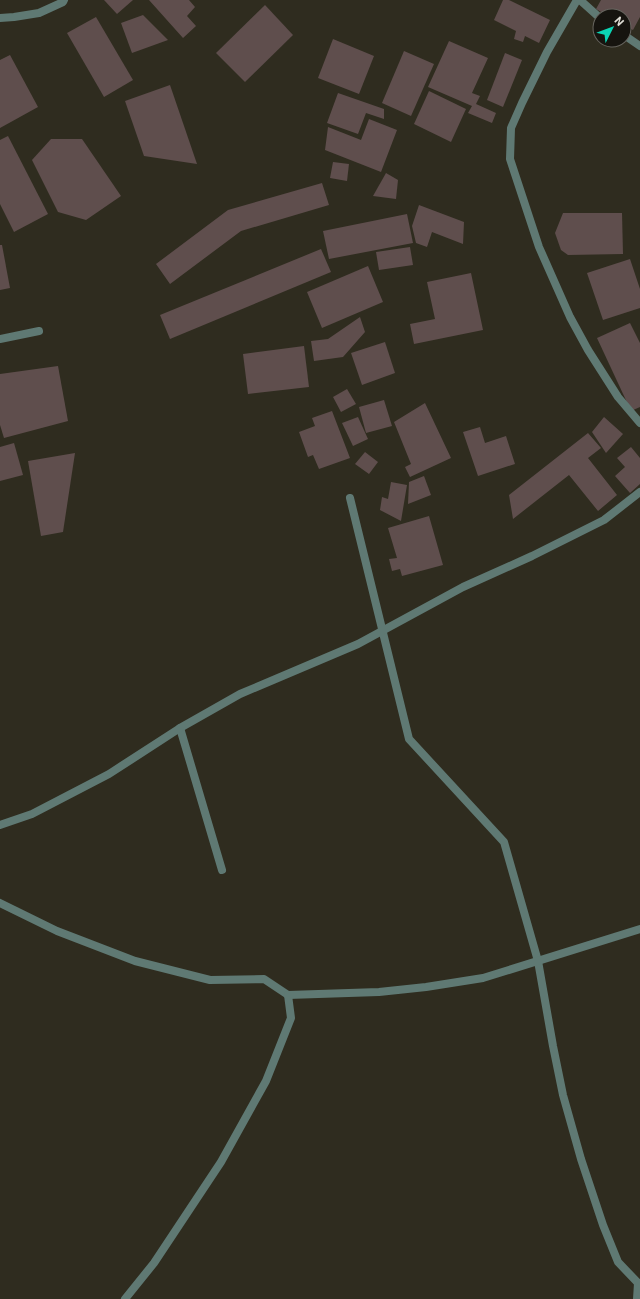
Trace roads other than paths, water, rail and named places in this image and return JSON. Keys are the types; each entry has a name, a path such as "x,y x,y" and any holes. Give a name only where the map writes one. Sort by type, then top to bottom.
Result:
{"street":[{"path":"0,18 39,13 63,2 64,0"},
{"path":"592,11 578,0 547,52 511,128 510,158 539,247 570,317 588,350 618,397 640,423"},
{"path":"0,339 39,331"},
{"path":"0,825 32,814 109,774 180,728 240,694 358,644 463,587 532,556 604,520 640,492"},
{"path":"350,498 408,739 504,842 538,961 563,1095 581,1159 603,1225 618,1262 639,1284 637,1299"},
{"path":"180,728 222,870"},
{"path":"0,903 57,931 135,962 210,980 264,979 288,994 379,992 426,987 483,978 640,929"},
{"path":"126,1299 154,1263 221,1162 266,1081 291,1018 288,994"}]}
